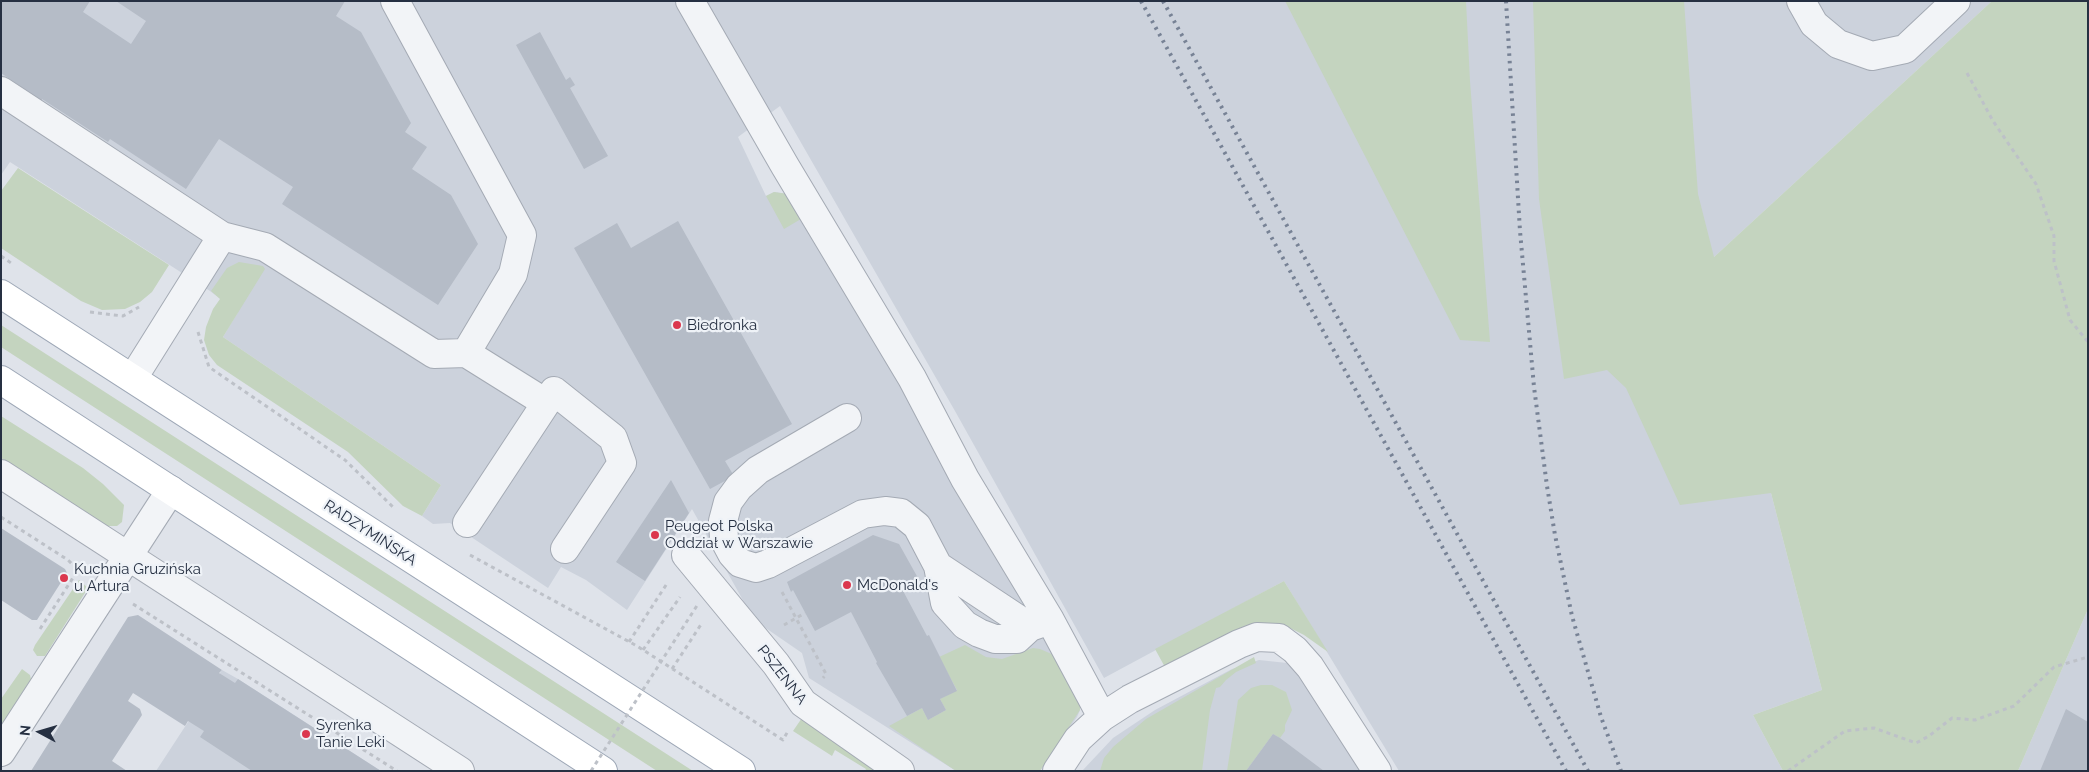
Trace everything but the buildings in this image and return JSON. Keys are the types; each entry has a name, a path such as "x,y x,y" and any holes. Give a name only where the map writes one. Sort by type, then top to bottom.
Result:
{"main road":[{"name":"RADZYMIŃSKA","path":"1,294 740,771"},
{"path":"1,380 603,771"}],"street":[{"path":"395,1 522,235 513,274 466,353"},
{"path":"690,1 785,166 912,378 1040,624 1102,717"},
{"path":"1801,1 1814,24 1838,44 1872,56 1905,49 1956,1"},
{"path":"1,91 222,236 265,247 434,354 466,353 546,403"},
{"path":"132,378 222,236"},
{"path":"467,523 554,391 613,438 622,464 565,549"},
{"path":"847,418 758,470 739,487 728,502 723,521 724,539 732,554 740,563 756,568 768,564 863,514 885,511 901,514 917,526 938,566 1040,624"},
{"path":"1,474 460,771"},
{"path":"1,752 171,490"},
{"name":"PSZENNA","path":"686,555 776,664 803,703 900,771"},
{"path":"1057,771 1078,739 1102,717 1130,699 1239,644 1257,637 1280,638 1295,650 1310,667 1377,771"}],"path":[{"path":"1967,74 1994,121 2036,184 2054,236 2054,261 2070,320 2088,342"},
{"path":"1,256 17,266"},
{"path":"86,312 122,316 150,300 198,331 209,367 345,460 399,513"},
{"path":"1,517 68,560 78,570"},
{"path":"466,552 643,650 783,740"},
{"path":"628,642 686,555"},
{"path":"106,590 132,603 397,771"},
{"path":"643,650 681,594"},
{"path":"690,599 704,608"},
{"path":"591,771 698,604"},
{"path":"672,669 705,619"},
{"path":"1788,771 1845,730 1874,728 1916,743 1929,736 1952,718 1975,720 2014,706 2054,667 2088,657"}],"shaded area":[{"path":"1,1 1992,1 1714,257 1771,493 1822,690 1753,715 1783,771 1399,771 1284,581 1104,678 955,411 780,106 738,137 766,196 774,192 788,194 924,424 1080,702 1080,710 1077,717 1040,771 956,771 809,678 802,653 754,620 692,509 627,610 586,580 561,567 548,588 450,523 433,524 422,516 441,485 223,337 238,312 210,291 10,162 1,175"},
{"path":"2088,609 2088,771 2018,771 2049,699"},
{"path":"1259,660 1287,663 1307,681 1363,771 1082,771 1113,738 1155,710 1232,669"},
{"path":"222,670 238,679 381,771 156,771"}],"green space":[{"path":"1285,1 1466,1 1470,81 1490,342 1460,340"},
{"path":"1533,1 1684,1 1698,194 1714,257 1992,1 2088,1 2088,609 2018,771 1783,771 1753,715 1822,690 1771,493 1680,505 1626,388 1607,370 1564,379 1539,199"},
{"path":"18,168 169,265 152,292 140,302 125,309 102,310 81,301 1,248 1,191"},
{"path":"774,192 788,194 806,216 784,229 766,196"},
{"path":"239,262 263,266 265,269 223,337 441,485 422,516 403,506 348,452 217,365 209,355 204,340 206,327 213,309 220,299 211,291 227,268"},
{"path":"1,325 693,771 657,771 1,347"},
{"path":"1,416 83,468 103,484 124,505 122,522 117,526 107,526 1,458"},
{"path":"79,580 88,588 45,656 37,656 33,650 35,645"},
{"path":"1284,581 1328,652 1304,635 1288,627 1272,623 1251,626 1166,669 1155,649"},
{"path":"965,645 986,657 1002,659 1033,648 1054,655 1080,702 1080,710 1040,771 956,771 889,726 922,708 928,720 946,710 940,699 957,690 939,657"},
{"path":"1254,657 1256,663 1236,672 1220,687 1216,688 1210,710 1202,771 1100,771 1104,758 1113,747 1146,719"},
{"path":"22,669 30,675 31,679 1,726 1,699"},
{"path":"1261,685 1272,685 1286,692 1292,710 1285,725 1285,731 1280,738 1273,734 1246,771 1227,771 1238,700 1251,688"},
{"path":"804,715 879,771 865,771 866,769 835,750 832,756 793,731"}],"railway":[{"path":"1141,1 1566,771"},
{"path":"1163,1 1588,771"},
{"path":"1506,1 1520,231 1534,387 1547,486 1572,616 1601,717 1621,771"}],"place":[{"name":"Biedronka","path":"677,325"},
{"name":"Peugeot Polska Oddział w Warszawie","path":"655,535"},
{"name":"Kuchnia Gruzińska u Artura","path":"64,578"},
{"name":"McDonald's","path":"847,585"},
{"name":"Syrenka Tanie Leki","path":"306,734"}]}
